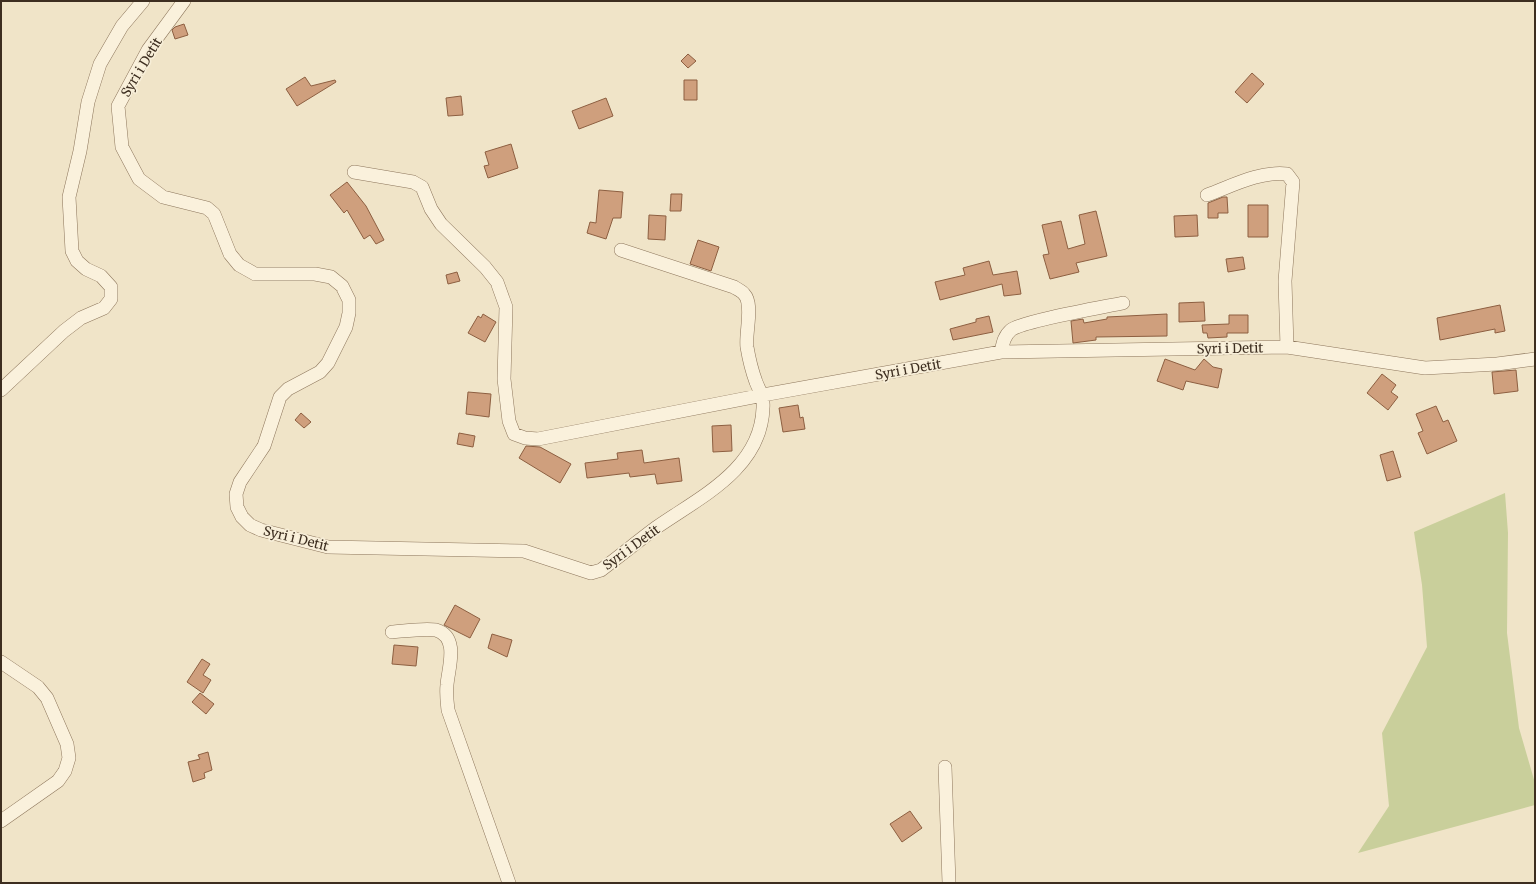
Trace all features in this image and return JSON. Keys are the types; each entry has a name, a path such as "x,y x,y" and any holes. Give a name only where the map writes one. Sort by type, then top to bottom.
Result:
{"street":[{"path":"1,390 64,330 81,318 104,308 111,299 111,287 101,276 86,269 77,261 72,251 70,197 80,151 88,102 100,64 122,26 143,1"},
{"name":"Syri i Detit","path":"184,1 148,50 118,106 122,147 131,164 140,179 163,197 207,208 214,214 230,254 239,265 255,274 315,274 330,277 342,286 350,300 346,327 328,363 320,372 288,389 280,397 264,446 240,482 236,494 237,507 242,517 250,525 261,530 328,547 524,552 591,573 601,570 656,528 724,482 735,472 755,442 761,426 763,395 1001,352 1287,347 1425,368 1497,364 1535,359"},
{"path":"354,172 413,182 422,187 431,208 441,224 485,267 497,282 506,307 504,379 509,421 514,434 525,438 538,439 763,395 757,383 749,358 747,344 748,301 744,293 734,287 621,250"},
{"path":"1207,195 1256,177 1286,174 1292,182 1285,281 1287,347"},
{"path":"1001,352 1004,338 1012,329 1028,323 1123,303"},
{"path":"392,632 435,630 444,635 450,645 452,654 446,696 448,710 509,883"},
{"path":"1,662 38,687 47,698 67,744 69,758 65,771 58,781 1,821"},
{"path":"945,767 949,883"}],"green space":[{"path":"1505,493 1508,533 1507,633 1519,728 1535,783 1535,805 1358,853 1389,806 1382,733 1427,647 1422,585 1414,532"}],"building":[{"path":"184,24 188,35 175,39 172,30 175,27"},
{"path":"688,54 696,61 688,68 681,61"},
{"path":"1252,73 1264,84 1247,103 1235,92"},
{"path":"305,77 311,86 335,80 336,82 297,106 286,89"},
{"path":"684,80 697,80 697,100 684,100"},
{"path":"461,96 463,115 448,116 446,98"},
{"path":"606,98 613,116 579,129 572,111"},
{"path":"511,144 518,168 488,178 484,166 489,165 485,152"},
{"path":"347,182 366,206 384,240 376,244 370,235 364,239 347,210 344,213 330,195"},
{"path":"599,190 623,192 621,218 613,218 606,239 587,233 590,222 596,223"},
{"path":"671,194 682,194 681,211 670,211"},
{"path":"1223,197 1227,197 1228,213 1218,213 1218,218 1208,218 1208,203"},
{"path":"1248,205 1268,205 1268,237 1248,237"},
{"path":"1096,211 1107,256 1076,263 1079,272 1050,279 1043,255 1049,254 1042,225 1061,221 1068,249 1085,244 1079,215"},
{"path":"649,215 666,216 665,240 648,239"},
{"path":"1197,215 1198,236 1175,237 1174,216"},
{"path":"698,240 719,247 711,271 690,264"},
{"path":"1243,257 1245,269 1228,272 1226,259"},
{"path":"989,261 993,275 1017,271 1021,294 1004,296 1002,284 940,300 935,282 965,275 963,268"},
{"path":"457,272 460,281 448,284 446,275"},
{"path":"1204,302 1205,321 1179,322 1179,303"},
{"path":"1500,305 1505,331 1495,333 1495,329 1440,340 1437,318"},
{"path":"483,314 496,322 485,342 468,333 478,316 481,318"},
{"path":"1167,314 1167,336 1096,337 1096,340 1073,343 1071,321 1083,319 1084,323 1107,319 1107,317"},
{"path":"1229,315 1248,315 1248,333 1227,333 1227,337 1208,338 1207,333 1203,333 1202,325 1229,324"},
{"path":"989,316 993,332 953,340 950,329 976,322 976,319"},
{"path":"1165,359 1195,370 1204,359 1213,367 1222,369 1218,388 1186,381 1183,390 1157,381"},
{"path":"1516,370 1518,391 1494,394 1492,372"},
{"path":"1382,374 1396,385 1391,392 1398,397 1388,410 1367,393"},
{"path":"468,392 491,394 489,417 466,414"},
{"path":"798,405 800,418 803,417 805,429 783,432 779,408"},
{"path":"1436,406 1443,422 1448,420 1457,441 1427,454 1418,433 1423,431 1416,414"},
{"path":"301,413 311,422 304,428 295,420"},
{"path":"731,425 732,451 713,452 712,426"},
{"path":"459,433 475,436 473,447 457,444"},
{"path":"526,446 540,447 571,464 560,483 519,458"},
{"path":"642,450 644,463 679,458 682,481 657,484 655,474 630,477 629,473 587,478 585,463 618,459 617,453"},
{"path":"1393,451 1401,477 1387,481 1380,455"},
{"path":"455,605 480,619 470,638 444,625"},
{"path":"492,634 512,640 507,657 488,648"},
{"path":"394,645 418,647 416,666 392,664"},
{"path":"202,659 210,664 203,675 211,680 203,693 187,682"},
{"path":"200,693 214,704 206,714 192,702"},
{"path":"208,752 212,770 204,773 205,778 193,782 188,762 200,759 198,755"},
{"path":"910,811 922,828 902,842 890,824"}]}
